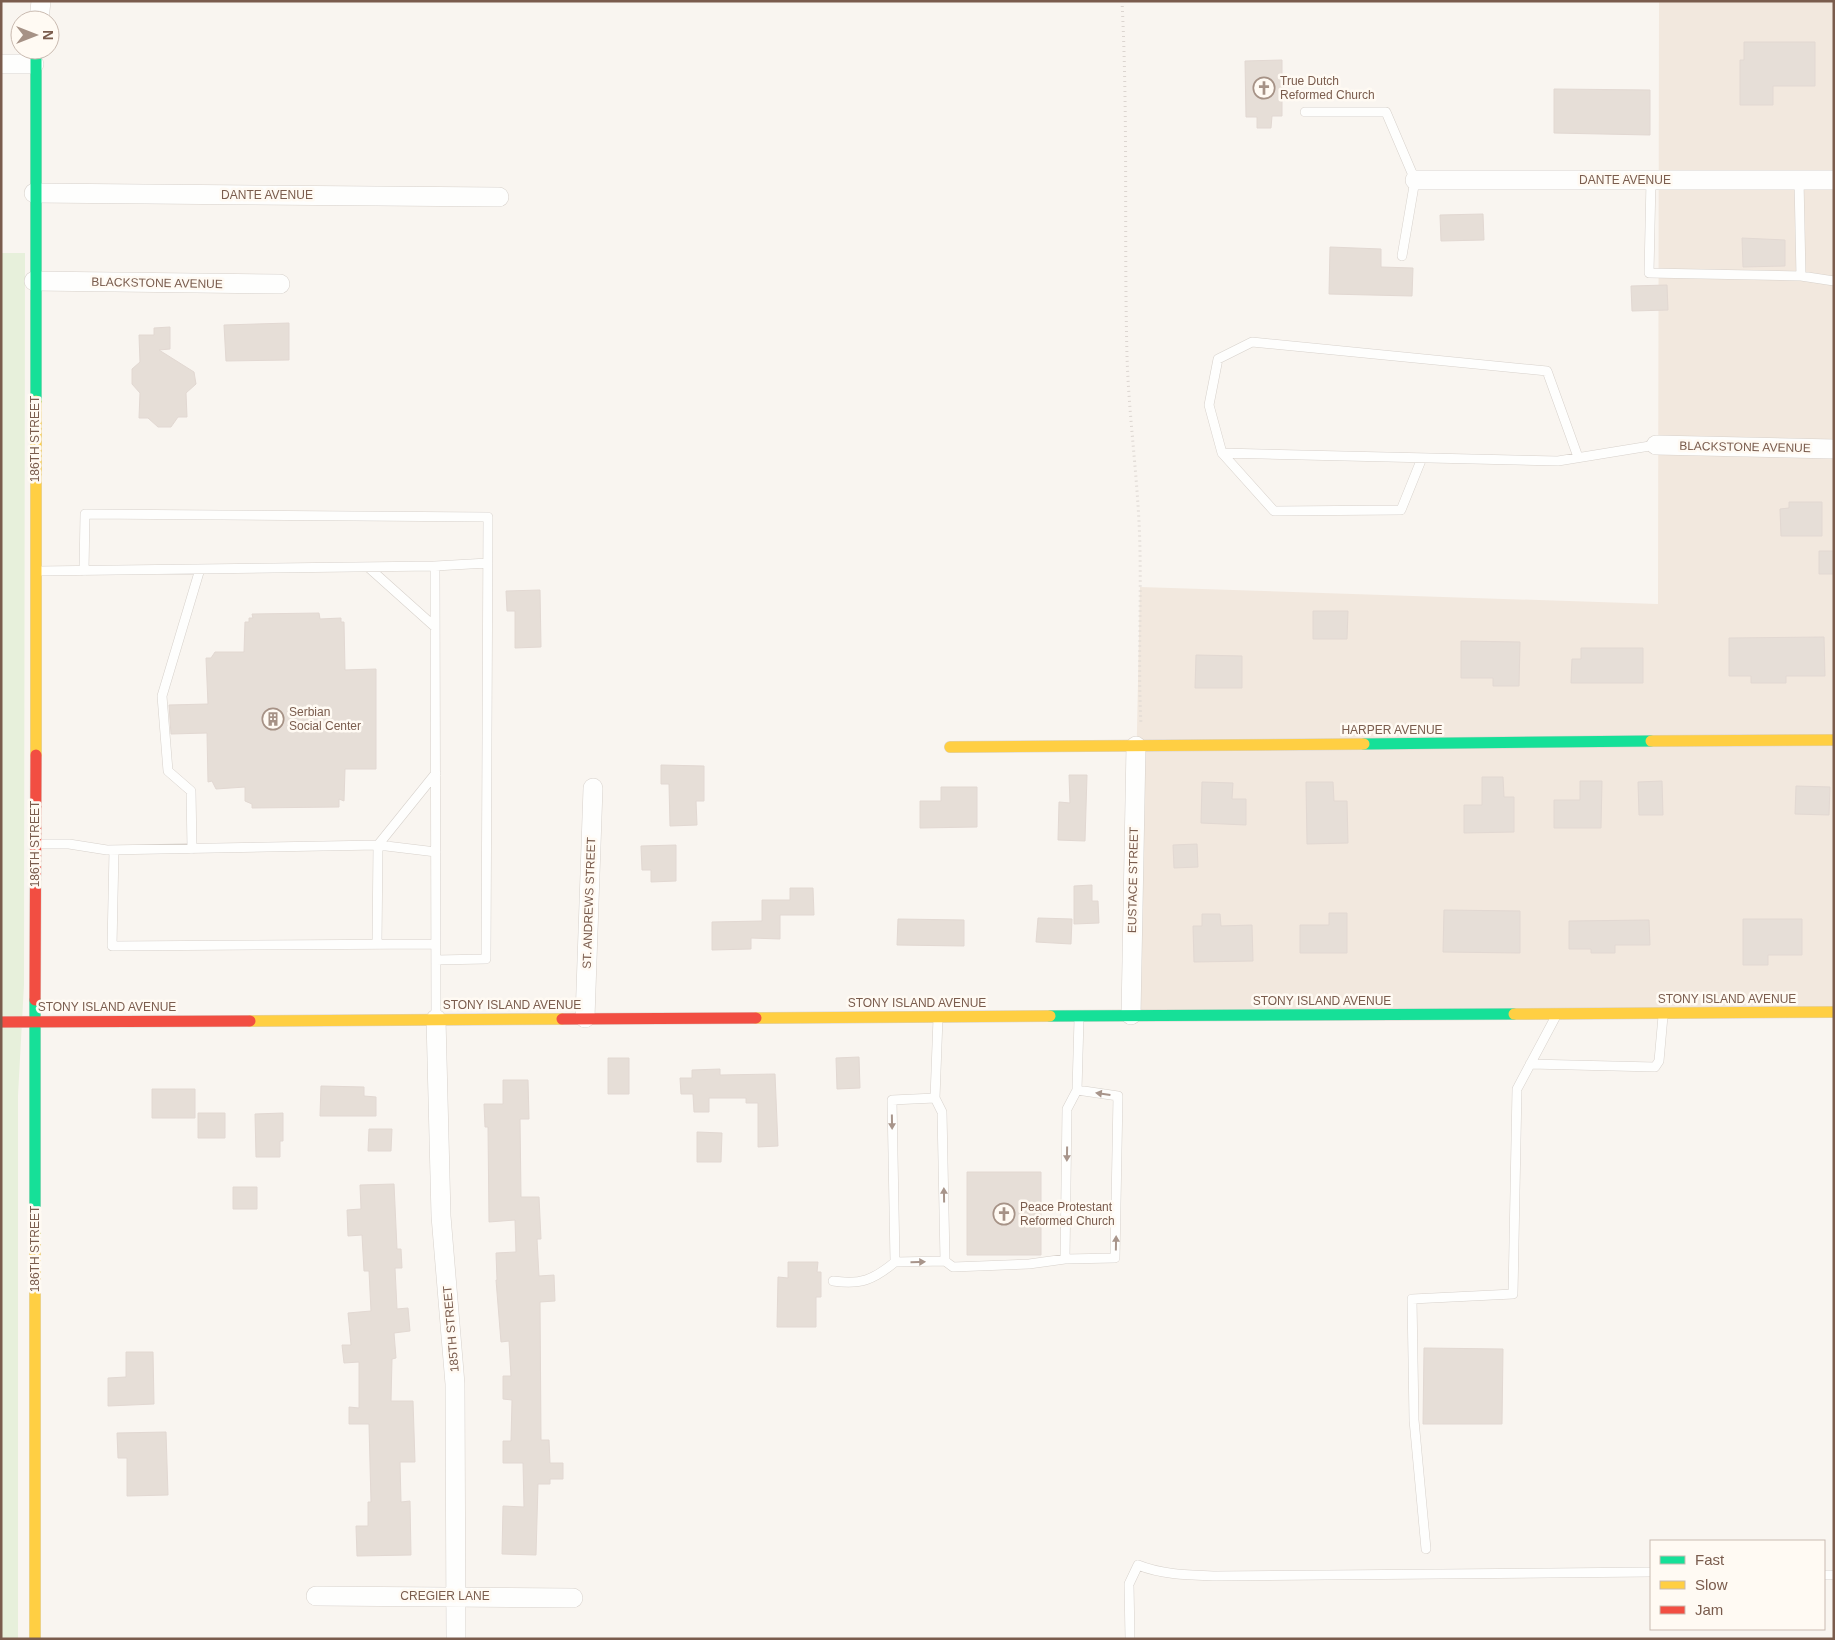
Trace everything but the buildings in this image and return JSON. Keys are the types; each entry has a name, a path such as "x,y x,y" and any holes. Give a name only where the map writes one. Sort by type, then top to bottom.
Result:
{"street":[{"path":"1,64 20,60"},
{"name":"186TH STREET","path":"35,60 35,1639"},
{"name":"DANTE AVENUE","path":"1415,180 1834,180"},
{"name":"DANTE AVENUE","path":"34,193 499,196"},
{"name":"BLACKSTONE AVENUE","path":"34,281 280,284"},
{"name":"BLACKSTONE AVENUE","path":"1656,445 1834,449"},
{"name":"HARPER AVENUE","path":"950,747 1834,740"},
{"name":"EUSTACE STREET","path":"1131,1015 1140,746"},
{"name":"ST. ANDREWS STREET","path":"585,1018 593,788"},
{"name":"STONY ISLAND AVENUE","path":"1,1022 1834,1012"},
{"name":"185TH STREET","path":"436,1019 441,1216 455,1384 456,1639"},
{"name":"CREGIER LANE","path":"316,1596 573,1598"}],"lane":[{"path":"1305,112 1386,112 1415,180 1402,256"},
{"path":"1651,180 1649,274 1801,276 1834,281"},
{"path":"1799,180 1801,276"},
{"path":"1422,458 1401,510 1274,511 1222,453 1209,405 1218,359 1252,342 1547,371 1578,457"},
{"path":"1222,453 1558,461 1656,445"},
{"path":"84,571 85,514 488,517 486,959 436,960"},
{"path":"35,571 435,566 488,563"},
{"path":"368,566 435,627"},
{"path":"435,566 436,1019"},
{"path":"192,849 191,791 168,771 162,696 200,569"},
{"path":"377,944 378,845 436,773"},
{"path":"35,844 70,844 114,850 378,845 436,852"},
{"path":"114,850 112,946 436,944"},
{"path":"1426,1549 1414,1420 1412,1299 1514,1294 1517,1090 1557,1013"},
{"path":"1530,1064 1655,1067 1659,1061 1664,1013"},
{"path":"938,1016 935,1098 942,1112 945,1261"},
{"path":"1065,1259 1068,1109 1077,1090 1079,1016"},
{"path":"833,1281 850,1284 875,1278 895,1262 945,1261 953,1267 1029,1264 1065,1259 1115,1258 1118,1096 1077,1090"},
{"path":"895,1262 892,1100 935,1098"},
{"path":"1130,1639 1129,1584 1138,1565 1151,1570 1175,1574 1216,1576 1650,1572"}],"path":[{"path":"1122,1 1128,364 1140,551 1140,746"}],"shaded area":[{"path":"1659,1 1834,1 1834,1011 1131,1015 1140,587 1658,604"}],"green space":[{"path":"1,253 25,253 24,985 18,1095 18,1639 1,1639"}],"traffic: fast":[{"path":"36,60 36,401"},
{"path":"1364,744 1651,741"},
{"path":"35,1000 35,1232"},
{"path":"1050,1016 1514,1014"}],"traffic: slow":[{"path":"36,401 36,755"},
{"path":"1651,741 1834,740"},
{"path":"950,747 1364,744"},
{"path":"1514,1014 1834,1012"},
{"path":"756,1018 1050,1016"},
{"path":"250,1021 562,1019"},
{"path":"35,1232 35,1639"}],"traffic: jam":[{"path":"35,1000 36,755"},
{"path":"562,1019 756,1018"},
{"path":"1,1022 250,1021"}],"place":[{"name":"True Dutch Reformed Church","path":"1264,88"},
{"name":"Serbian Social Center","path":"273,719"},
{"name":"Peace Protestant Reformed Church","path":"1004,1214"}]}
